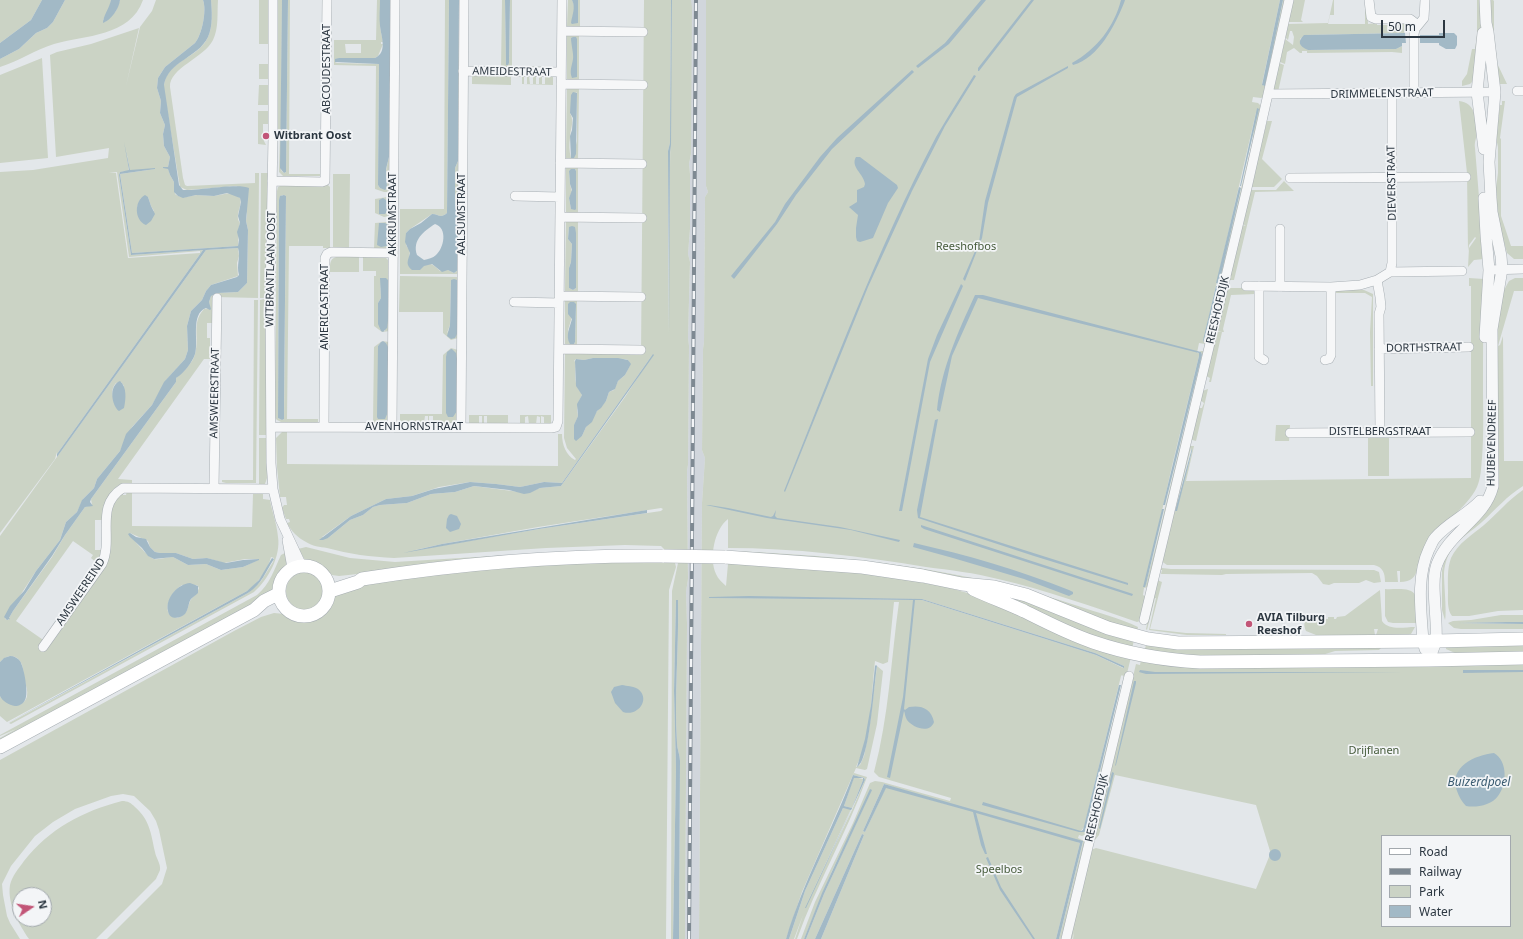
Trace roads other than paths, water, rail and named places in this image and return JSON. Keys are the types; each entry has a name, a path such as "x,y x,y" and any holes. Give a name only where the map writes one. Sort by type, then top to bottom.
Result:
{"main road":[{"path":"328,586 358,582 362,579 408,572 490,563 612,556 725,557 862,567 994,588 1026,595 1108,628 1155,640 1232,643 1523,639"},
{"path":"297,567 309,567 317,570 323,574 328,586 327,602 315,615 306,617 297,616 288,612 280,599 279,586 282,579 297,567"},
{"path":"962,584 1092,642 1135,654 1168,660 1200,662 1523,658"},
{"path":"0,747 254,610 267,608 280,599"},
{"path":"1382,641 1385,651 1382,660"}],"street":[{"name":"WITBRANTLAAN OOST","path":"273,0 270,298 271,463 273,489 280,519 297,567"},
{"name":"ABCOUDESTRAAT","path":"272,182 325,181 327,0"},
{"name":"AKKRUMSTRAAT","path":"392,428 395,0"},
{"name":"AALSUMSTRAAT","path":"461,427 464,0"},
{"path":"562,0 559,349 641,350"},
{"name":"REESHOFDIJK","path":"1144,620 1269,94 1289,0"},
{"path":"1369,0 1369,13 1371,17 1376,19 1410,19 1418,25"},
{"path":"1414,93 1414,34 1415,29 1424,18 1425,0"},
{"name":"HUIBEVENDREEF","path":"1429,660 1429,641 1436,566 1442,552 1450,541 1487,502 1493,486 1492,329 1502,269 1501,256 1492,212 1489,162 1495,92 1486,23 1485,0"},
{"name":"HUIBEVENDREEF","path":"1429,641 1421,586 1421,572 1424,559 1434,538 1481,500 1485,491 1487,476 1485,330 1490,270 1484,216 1484,145 1477,92 1483,31 1486,23"},
{"path":"562,31 643,32"},
{"name":"AMEIDESTRAAT","path":"463,71 561,72"},
{"path":"561,84 643,85"},
{"name":"DRIMMELENSTRAAT","path":"1269,94 1495,92"},
{"name":"DIEVERSTRAAT","path":"1390,272 1392,263 1392,94"},
{"path":"560,163 642,164"},
{"path":"1290,178 1466,177"},
{"path":"515,196 560,197"},
{"path":"560,217 642,218"},
{"path":"1280,229 1280,287"},
{"name":"AMERICASTRAAT","path":"324,427 325,258 327,254 331,252 393,253"},
{"path":"1490,270 1523,269"},
{"path":"1246,286 1332,287 1360,285 1377,280 1390,272 1462,271"},
{"name":"DORTHSTRAAT","path":"1377,280 1381,307 1379,314 1380,432"},
{"path":"1258,286 1259,357 1264,360"},
{"path":"1325,360 1329,359 1330,355 1332,287"},
{"path":"514,302 559,299 641,297"},
{"name":"AMSWEERSTRAAT","path":"214,488 217,298"},
{"name":"DORTHSTRAAT","path":"1379,349 1469,347"},
{"name":"AVENHORNSTRAAT","path":"271,426 392,428 556,427 558,421 559,349"},
{"name":"DISTELBERGSTRAAT","path":"1290,433 1470,432"},
{"name":"AMSWEEREIND","path":"43,647 106,555 106,508 116,492 123,488 214,488"},
{"path":"214,488 273,489"},
{"name":"REESHOFDIJK","path":"1066,939 1129,676"}],"water":[{"path":"42,0 65,0 53,22 47,28 36,33 19,49 0,59 0,43 31,20"},
{"path":"111,0 120,0 114,14 103,23 104,18"},
{"path":"203,0 211,0 212,14 210,33 197,50 171,70 164,85 179,185 183,190 228,186 249,188 246,221 248,230 247,283 238,292 218,293 211,296 209,302 211,309 206,308 201,311 198,316 196,328 196,349 190,364 185,371 176,378 176,382 91,499 90,502 93,506 85,507 13,611 9,618 10,619 7,620 4,617 10,606 24,591 36,571 60,540 66,522 77,512 82,500 94,488 97,479 120,451 126,434 152,405 164,382 185,359 188,350 187,326 191,311 202,300 206,291 211,285 237,277 239,275 238,248 206,250 57,457 57,454 203,250 131,255 119,175 120,172 129,170 124,142 130,170 155,168 120,174 132,253 238,246 239,240 237,232 240,223 238,216 241,202 240,198 227,193 214,196 196,195 183,198 174,192 174,182 168,169 163,168 168,167 170,157 164,146 163,134 165,125 160,113 161,101 157,88 158,78 165,67 198,39 202,29 204,16"},
{"path":"282,0 288,0 286,172 284,173 280,168"},
{"path":"380,0 391,0 389,157 386,169 387,188 385,190 380,188 378,185 379,64 335,62 335,59 339,58 375,58 379,55 383,48 380,23"},
{"path":"449,0 459,0 458,161 455,168 455,203 458,215 458,270 454,273 448,270 442,272 432,264 424,266 420,270 412,270 408,264 410,253 405,242 406,233 432,214 441,216 447,213","holes":["435,224 439,226 443,234 443,243 441,248 435,256 424,260 417,255 416,245 418,240 423,233"]},
{"path":"505,0 510,0 508,65 506,65"},
{"path":"572,0 578,0 578,23 572,24 574,9"},
{"path":"671,0 669,334 668,151 670,143"},
{"path":"981,0 986,0 949,44 918,68 916,66 945,43"},
{"path":"1031,0 1034,0 978,71 978,68"},
{"path":"1121,0 1125,0 1116,21 1105,40 1091,55 1073,65 1072,63 1097,44 1109,28"},
{"path":"1280,0 1283,0 1265,86 1262,85"},
{"path":"1405,33 1406,43 1402,43 1402,46 1396,49 1308,50 1300,44 1300,40 1304,35"},
{"path":"1439,33 1454,33 1457,36 1457,45 1455,49 1446,49 1439,45 1439,43 1420,43 1420,35 1439,35"},
{"path":"576,37 577,39 577,77 572,78 571,71 573,57 571,38"},
{"path":"1068,66 1068,68 1017,97 988,203 982,238 965,281 963,279 979,242 985,201 1014,97 1016,94"},
{"path":"912,70 914,72 832,149 796,195 777,224 734,279 731,276 775,222 785,204 820,157 837,138"},
{"path":"974,75 976,76 945,126 912,191 868,287 785,492 784,491 837,357 874,268 914,180 936,137"},
{"path":"573,92 577,93 576,154 574,158 571,158 570,136 573,118 570,113 571,95"},
{"path":"1257,108 1259,109 1240,186"},
{"path":"856,157 860,157 897,185 898,188 888,203 873,238 860,242 857,241 856,237 858,215 849,207 857,202 857,190 864,187 865,184 855,164"},
{"path":"571,169 575,169 576,171 575,210 571,209 569,198 572,190 569,171"},
{"path":"1239,187 1241,188 1219,284 1216,283"},
{"path":"145,195 148,197 155,214 151,221 146,225 139,219 137,210 137,206 141,198"},
{"path":"280,196 286,196 284,419 282,420 278,418 279,200"},
{"path":"383,198 389,202 388,210 385,214 379,214 379,200"},
{"path":"379,223 385,223 388,225 389,243 387,246 381,247 377,245"},
{"path":"569,227 575,227 576,233 576,288 573,290 569,288 569,268 571,262 572,244 568,239"},
{"path":"380,278 386,278 389,281 388,321 387,328 383,332 378,324 378,303 381,298"},
{"path":"451,280 457,280 457,334 455,338 451,339 447,336 450,325"},
{"path":"961,284 963,286 930,362 902,511 899,511 928,359 937,335"},
{"path":"1216,286 1219,286 1203,343 1203,340"},
{"path":"975,295 983,295 1201,352 1202,355 1165,505 1163,505 1199,353 978,298 952,356 940,412 937,410 946,365"},
{"path":"570,302 574,302 576,304 574,344 570,344 568,338 568,332 572,319 568,314 568,304"},
{"path":"383,341 388,347 388,412 385,419 378,419 378,346"},
{"path":"451,349 456,353 457,359 457,411 453,417 448,417 446,413 446,357 447,352"},
{"path":"653,354 654,355 561,486 540,488 524,494 509,490 474,486 455,492 431,494 407,503 380,505 373,507 363,515 350,520 328,538 319,540 351,516 386,499 412,496 434,489 470,482 520,487 544,482 562,483"},
{"path":"593,358 618,358 628,360 631,364 625,375 618,381 615,389 609,392 606,401 597,411 592,422 586,427 582,436 576,441 574,439 574,425 578,416 577,404 582,395 576,386 575,361 576,359 584,360"},
{"path":"120,381 124,386 125,397 124,408 119,411 113,401 112,396 114,387"},
{"path":"938,419 920,517 1128,583 1128,585 918,518 917,510 935,420"},
{"path":"1192,448 1177,511 1175,511"},
{"path":"706,505 771,517 776,510 775,516 777,518 840,527 900,540 899,542 851,530 767,518"},
{"path":"1162,509 1164,509 1146,584 1145,587 1143,587"},
{"path":"647,510 647,513 539,529 403,553 442,544"},
{"path":"451,514 457,516 461,524 459,529 450,532 446,528 447,519"},
{"path":"921,525 1133,594 1132,596 924,529"},
{"path":"130,533 136,537 146,539 150,547 155,552 176,553 193,559 207,558 226,563 243,560 259,560 243,567 221,570 206,564 188,565 173,557 154,559 148,556 130,537 128,534"},
{"path":"914,543 973,558 1012,570 1069,590 1073,592 1073,594 1069,596 1024,579 913,547"},
{"path":"272,558 274,559 260,581 248,593 4,725 247,591 259,580"},
{"path":"190,583 198,586 198,593 189,602 187,610 183,616 175,618 170,616 168,611 168,601 173,592 181,586"},
{"path":"749,596 922,599 1095,653 1124,666 1124,668 1096,655 922,600 915,600 904,709 905,710 913,706 925,708 931,713 934,722 929,728 925,729 917,727 907,720 904,711 890,778 887,777 903,697 913,600 709,598"},
{"path":"676,600 678,600 678,619 676,725 677,745 680,756 679,939 673,939 676,768 674,691"},
{"path":"1523,622 1523,624 1458,623"},
{"path":"10,656 16,657 20,661 26,680 25,700 22,704 16,706 2,700 0,696 0,662 4,658"},
{"path":"876,665 871,721 865,751 861,762 857,767 865,739"},
{"path":"1140,670 1155,672 1404,672 1146,674 1139,672"},
{"path":"1463,670 1523,670 1523,672 1463,673"},
{"path":"1134,681 1136,681 1136,683 1115,766"},
{"path":"622,685 636,688 642,693 643,702 638,710 628,713 623,712 615,703 611,692 614,687"},
{"path":"1119,685 1121,685 1085,832 1079,832 982,805 983,802 1081,831 1083,830"},
{"name":"Buizerdpoel","path":"1494,753 1499,757 1504,767 1505,773 1501,791 1492,802 1488,804 1474,807 1466,806 1457,791 1455,783 1456,775 1465,764 1479,756"},
{"path":"1112,772 1114,773 1100,829 1099,828"},
{"path":"853,775 864,778 865,780 806,908 805,908 851,810 843,808 805,891 789,939 786,939 809,877","holes":["854,778 863,778 852,808 844,806"]},
{"path":"884,784 1083,841 1059,939 1056,939 1080,843 976,813 987,854 985,854 981,845 973,812 886,788 865,832 863,831"},
{"path":"870,789 872,790 824,894 806,939 804,939 822,893"},
{"path":"862,834 864,835 821,939 815,939"},
{"path":"1273,849 1277,849 1281,855 1277,861 1273,861 1269,857 1269,853"},
{"path":"988,857 1001,887 1035,939 1033,939 1000,890 986,858"}],"railway":[{"path":"689,939 696,0"}],"place":[{"name":"Witbrant Oost","path":"266,136"},
{"name":"AVIA Tilburg Reeshof","path":"1249,624"}],"park label":[{"name":"Reeshofbos","path":"966,247"},
{"name":"Drijflanen","path":"1374,751"},
{"name":"Speelbos","path":"999,870"}]}
